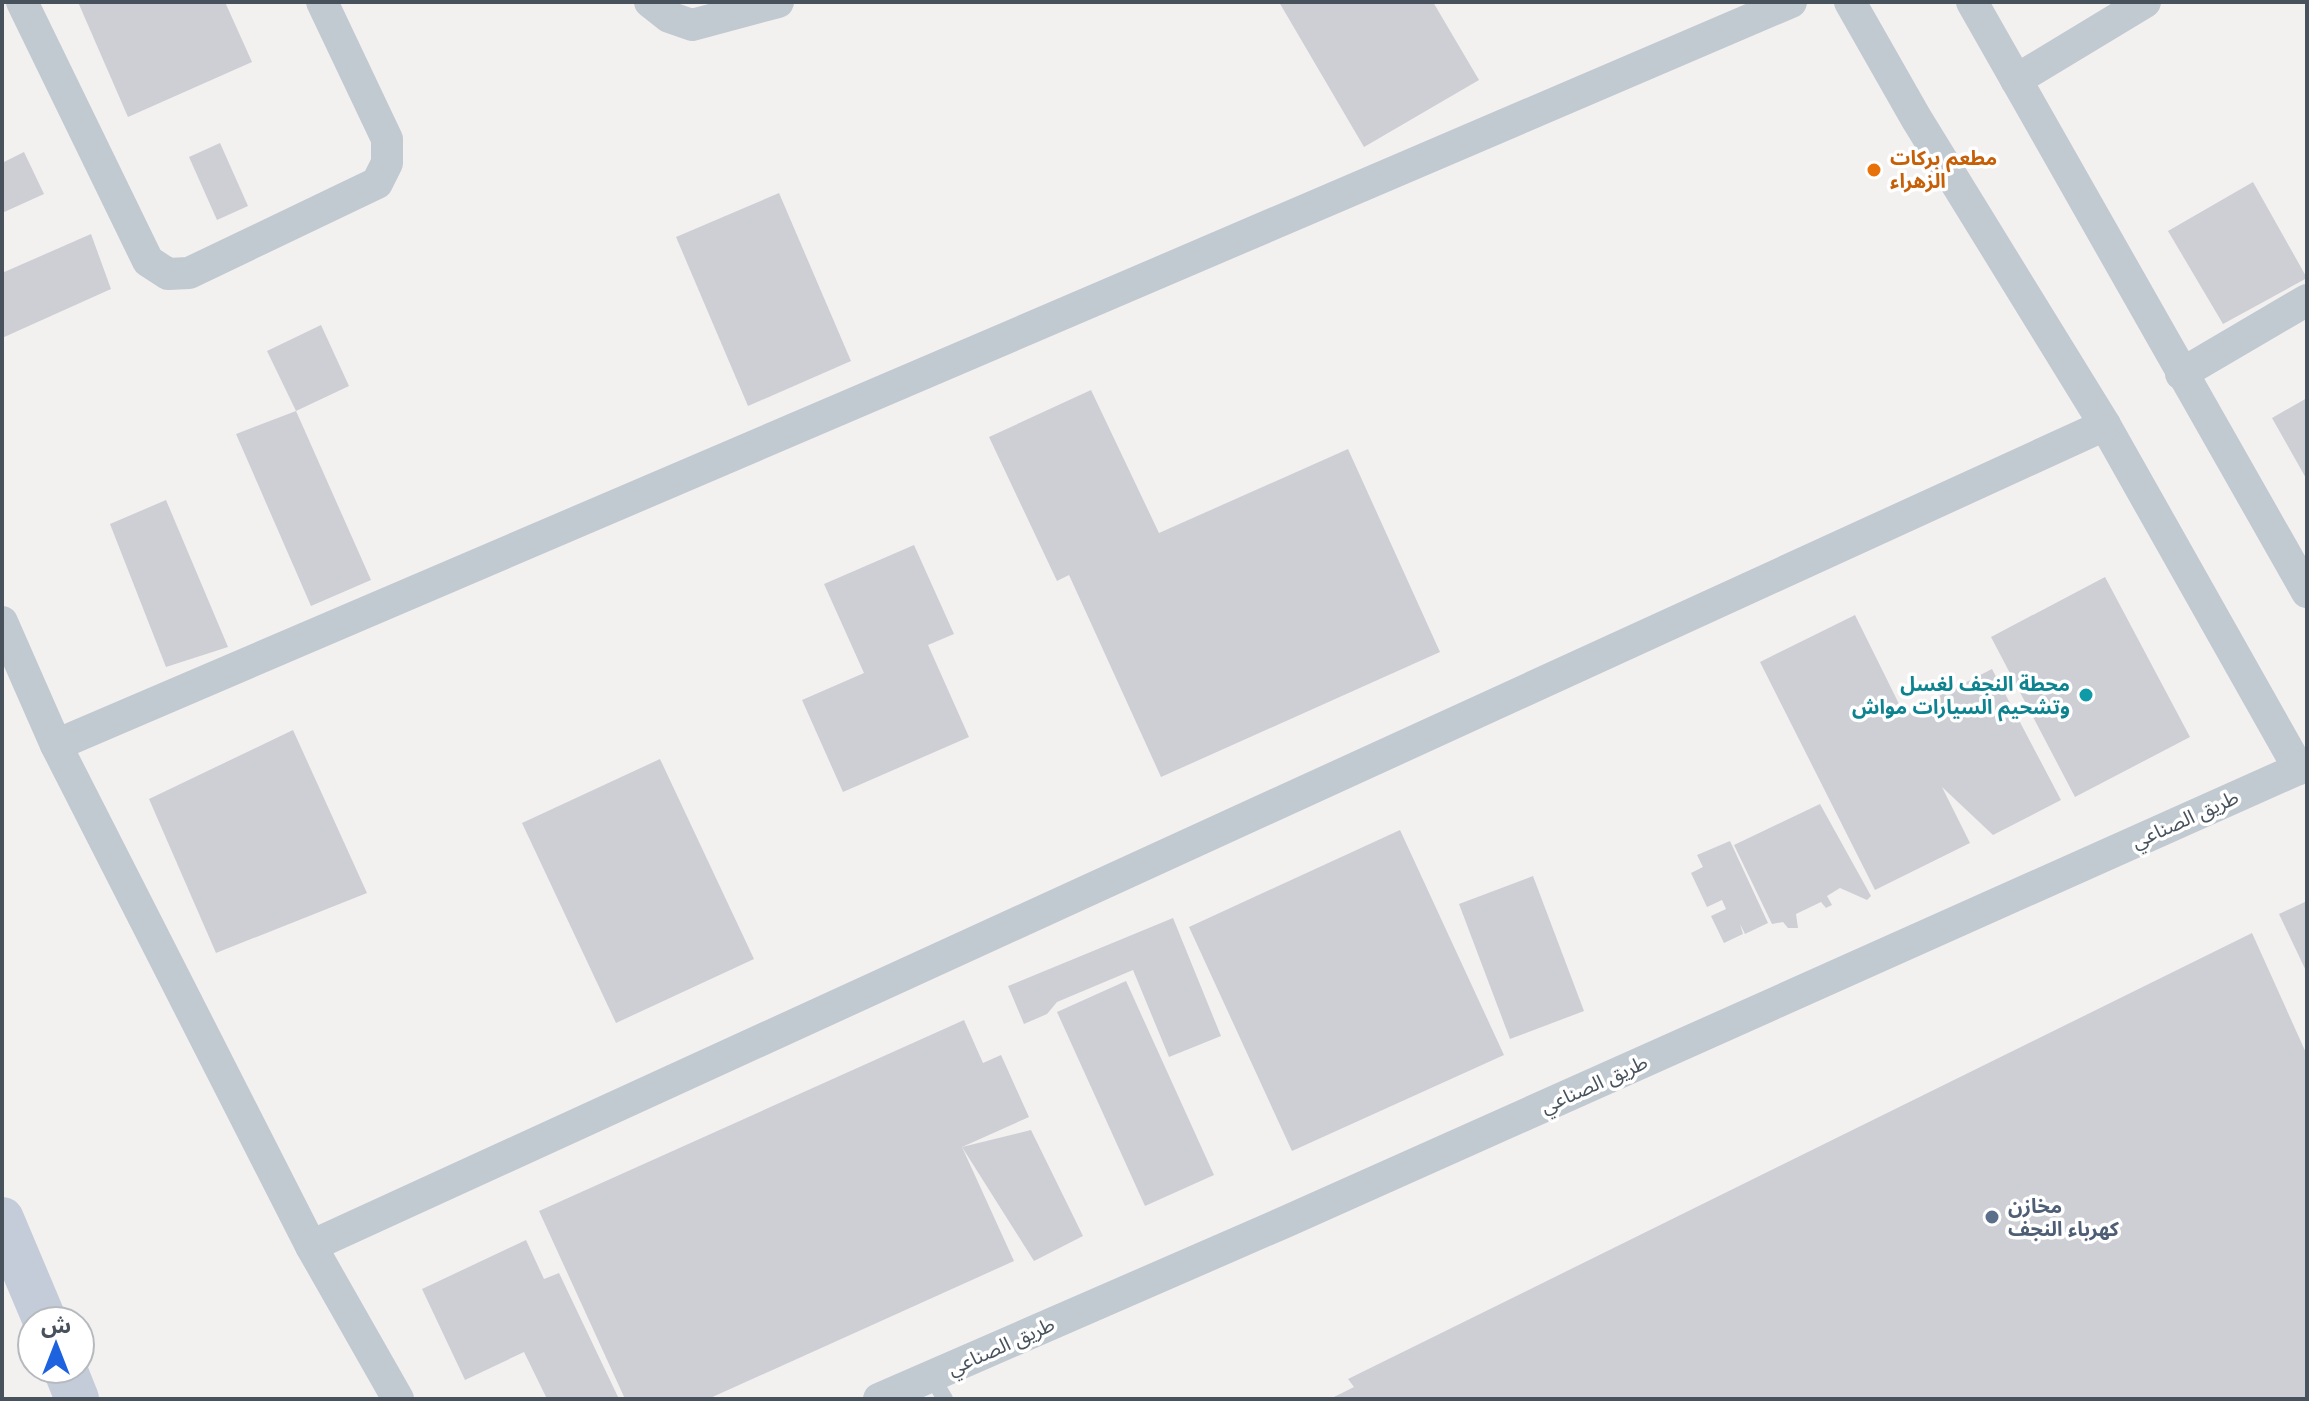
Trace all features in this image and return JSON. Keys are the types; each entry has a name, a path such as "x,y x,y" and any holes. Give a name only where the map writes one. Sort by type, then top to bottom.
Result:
{"street":[{"path":"22,2 148,261 168,274 189,273 377,183 387,163 387,139 322,2"},
{"path":"650,2 669,17 692,25 778,2"},
{"path":"56,745 1791,2"},
{"path":"1850,2 1916,118 2105,425 2303,767"},
{"path":"1972,2 2307,592"},
{"path":"2016,80 2145,2"},
{"path":"2181,374 2307,300"},
{"path":"311,1246 2105,425"},
{"path":"2,622 56,745 311,1246 398,1399"},
{"name":"طريق الصناعي","path":"879,1399 938,1388 1285,1222 2303,767"},
{"path":"2,1219 38,1305"}],"building":[{"path":"78,2 225,2 252,62 128,117"},
{"path":"1279,2 1433,2 1479,80 1364,147"},
{"path":"220,143 248,206 217,220 189,157"},
{"path":"24,152 44,194 2,213 2,163"},
{"path":"2253,182 2307,278 2223,324 2168,231"},
{"path":"779,193 851,361 748,406 676,237"},
{"path":"91,234 111,289 2,338 2,273"},
{"path":"321,325 349,386 296,411 267,351"},
{"path":"1091,390 1159,533 1348,449 1440,652 1161,777 1069,575 1057,581 989,437"},
{"path":"2307,398 2307,480 2272,418"},
{"path":"296,411 371,580 311,606 236,434"},
{"path":"166,500 228,647 166,667 110,524"},
{"path":"914,545 954,634 928,645 969,737 843,792 802,700 864,673 824,584"},
{"path":"2105,577 2190,737 2075,797 1991,637"},
{"path":"1855,615 1904,714 1992,669 2061,800 1993,835 1942,787 1970,843 1875,890 1760,662"},
{"path":"293,730 367,893 216,953 149,799"},
{"path":"660,759 754,959 616,1023 522,823"},
{"path":"1820,804 1871,896 1867,900 1840,888 1827,896 1832,905 1826,908 1821,902 1796,914 1798,928 1788,928 1783,922 1772,924 1734,845"},
{"path":"1400,830 1504,1055 1292,1151 1189,927"},
{"path":"1730,841 1768,923 1745,934 1740,924 1743,934 1724,943 1711,916 1726,909 1722,900 1707,907 1691,873 1703,867 1697,855"},
{"path":"1533,876 1584,1011 1510,1039 1459,904"},
{"path":"2307,901 2307,973 2279,914"},
{"path":"1173,918 1221,1036 1169,1057 1133,970 1057,1002 1047,1014 1024,1024 1008,986"},
{"name":"مخازن كهرباء النجف","path":"2252,933 2307,1055 2307,1399 1330,1399 1354,1387 1348,1379"},
{"path":"1126,981 1214,1175 1145,1206 1057,1012"},
{"path":"964,1020 983,1063 1001,1055 1029,1117 962,1147 1014,1261 708,1399 625,1399 539,1211"},
{"path":"1031,1130 1083,1236 1034,1261 962,1147"},
{"path":"526,1240 544,1279 559,1273 619,1399 547,1399 524,1352 465,1380 422,1289"}],"place":[{"name":"مطعم بركات الزهراء","path":"1874,170"},
{"name":"محطة النجف لغسل وتشحيم السيارات مواش","path":"2086,695"},
{"name":"مخازن كهرباء النجف","path":"1992,1217"}]}
